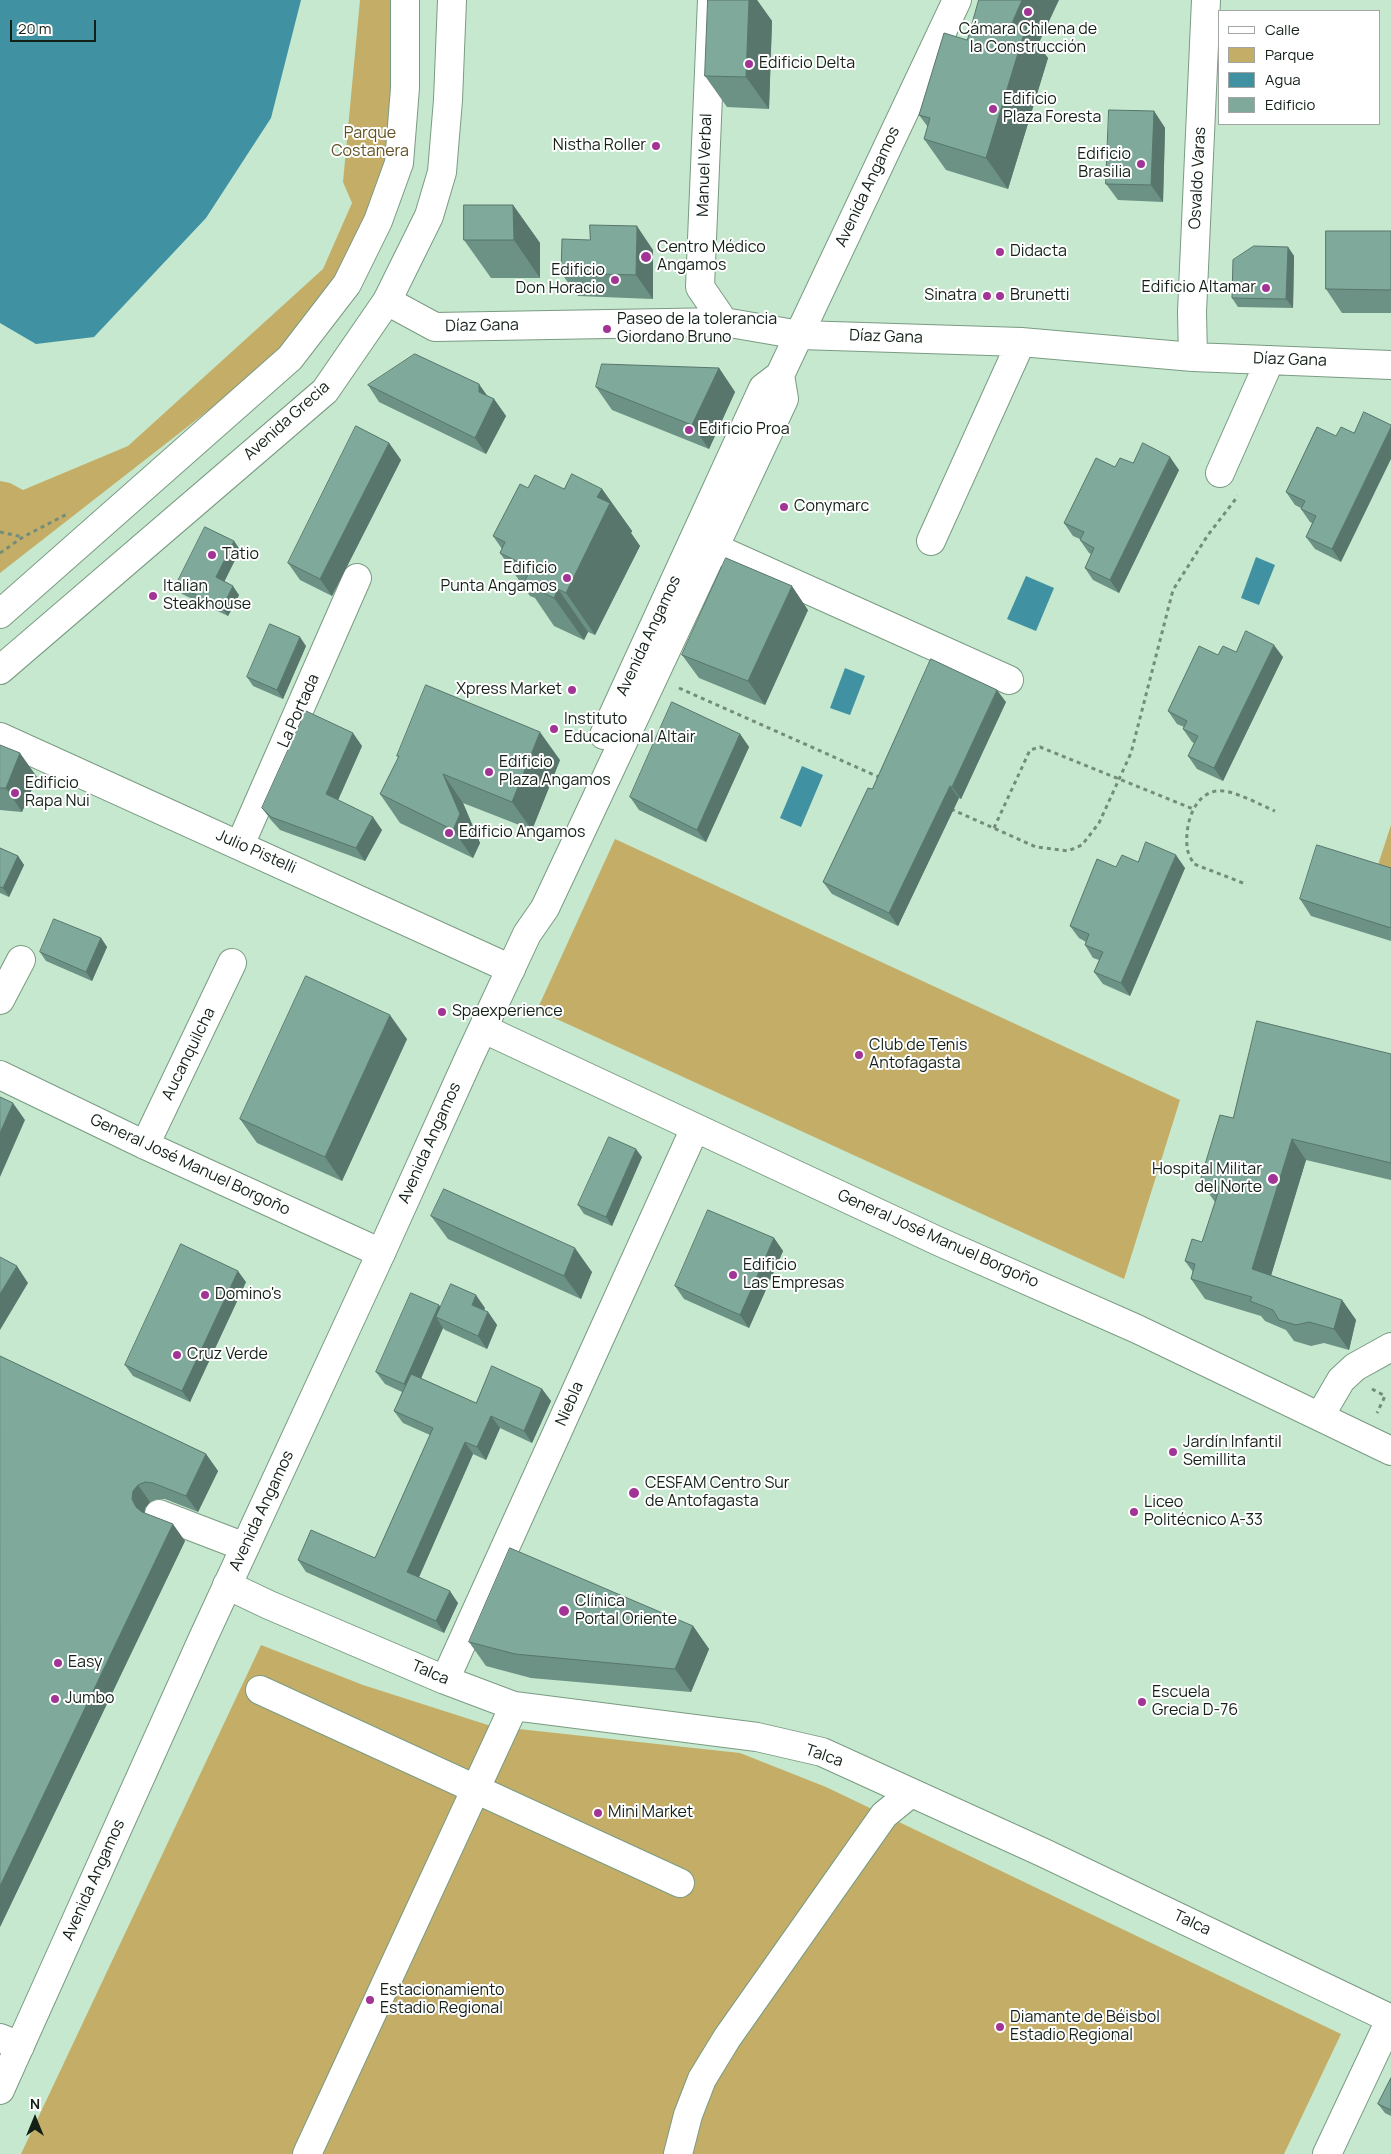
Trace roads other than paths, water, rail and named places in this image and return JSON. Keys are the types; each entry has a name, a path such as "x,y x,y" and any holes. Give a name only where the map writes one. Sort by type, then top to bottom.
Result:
{"main road":[{"path":"0,614 290,358 347,284 378,221 399,163 405,88 404,0"},
{"name":"Avenida Grecia","path":"0,670 325,391 387,301 429,216 442,172 448,100 452,0"},
{"name":"Manuel Verbal","path":"712,0 700,287 724,322"},
{"name":"Avenida Angamos","path":"527,934 527,904 763,388 780,375 800,335 957,0"},
{"name":"Osvaldo Varas","path":"1193,357 1192,312 1206,0"},
{"name":"Díaz Gana","path":"387,301 435,327 724,322 800,335 1021,342 1193,357 1391,364"},
{"path":"931,541 1021,342"},
{"path":"1220,473 1270,360"},
{"name":"Avenida Angamos","path":"0,2090 10,2042 227,1585 527,934 545,908 784,399 780,375"},
{"path":"718,538 798,565"},
{"path":"718,538 1008,680"},
{"name":"La Portada","path":"240,845 357,578"},
{"name":"Julio Pistelli","path":"0,737 511,969"},
{"path":"0,1000 21,960"},
{"name":"Aucanquilcha","path":"145,1145 232,963"},
{"name":"General José Manuel Borgoño","path":"484,1029 940,1242 1137,1328 1391,1451"},
{"name":"General José Manuel Borgoño","path":"0,1076 381,1253"},
{"name":"Niebla","path":"445,1680 695,1128"},
{"path":"1320,1416 1340,1380 1355,1367 1391,1347"},
{"path":"159,1514 245,1546"},
{"name":"Talca","path":"227,1585 269,1605 445,1680 514,1706 757,1737 822,1752 1044,1852 1391,2019"},
{"path":"260,1690 680,1883"},
{"path":"307,2154 514,1706"},
{"path":"678,2154 688,2115 702,2079 727,2038 884,1815 911,1793"},
{"path":"1327,2154 1391,2019"}],"water":[{"path":"0,0 301,0 271,118 206,218 94,337 36,344 0,323"},
{"path":"1256,557 1275,565 1259,605 1241,598"},
{"path":"1026,576 1054,588 1036,631 1007,619"},
{"path":"845,668 865,676 850,715 830,708"},
{"path":"802,766 823,775 801,827 780,818"}],"place":[{"name":"Cámara Chilena de la Construcción","path":"1028,12"},
{"name":"Edificio Delta","path":"749,64"},
{"name":"Edificio Plaza Foresta","path":"993,109"},
{"name":"Nistha Roller","path":"656,146"},
{"name":"Edificio Brasilia","path":"1141,164"},
{"name":"Didacta","path":"1000,252"},
{"name":"Centro Médico Angamos","path":"646,257"},
{"name":"Edificio Don Horacio","path":"615,280"},
{"name":"Edificio Altamar","path":"1266,288"},
{"name":"Sinatra","path":"987,296"},
{"name":"Brunetti","path":"1000,296"},
{"name":"Paseo de la tolerancia Giordano Bruno","path":"607,329"},
{"name":"Edificio Proa","path":"689,430"},
{"name":"Conymarc","path":"784,507"},
{"name":"Tatio","path":"212,555"},
{"name":"Edificio Punta Angamos","path":"567,578"},
{"name":"Italian Steakhouse","path":"153,596"},
{"name":"Xpress Market","path":"572,690"},
{"name":"Instituto Educacional Altair","path":"554,729"},
{"name":"Edificio Plaza Angamos","path":"489,772"},
{"name":"Edificio Rapa Nui","path":"15,793"},
{"name":"Edificio Angamos","path":"449,833"},
{"name":"Spaexperience","path":"442,1012"},
{"name":"Club de Tenis Antofagasta","path":"859,1055"},
{"name":"Hospital Militar del Norte","path":"1273,1179"},
{"name":"Edificio Las Empresas","path":"733,1275"},
{"name":"Domino's","path":"205,1295"},
{"name":"Cruz Verde","path":"177,1355"},
{"name":"Jardín Infantil Semillita","path":"1173,1452"},
{"name":"CESFAM Centro Sur de Antofagasta","path":"634,1493"},
{"name":"Liceo Politécnico A-33","path":"1134,1512"},
{"name":"Clínica Portal Oriente","path":"564,1611"},
{"name":"Easy","path":"58,1663"},
{"name":"Jumbo","path":"55,1699"},
{"name":"Escuela Grecia D-76","path":"1142,1702"},
{"name":"Mini Market","path":"598,1813"},
{"name":"Estacionamiento Estadio Regional","path":"370,2000"},
{"name":"Diamante de Béisbol Estadio Regional","path":"1000,2027"}],"park label":[{"name":"Parque Costanera","path":"370,143"}]}
